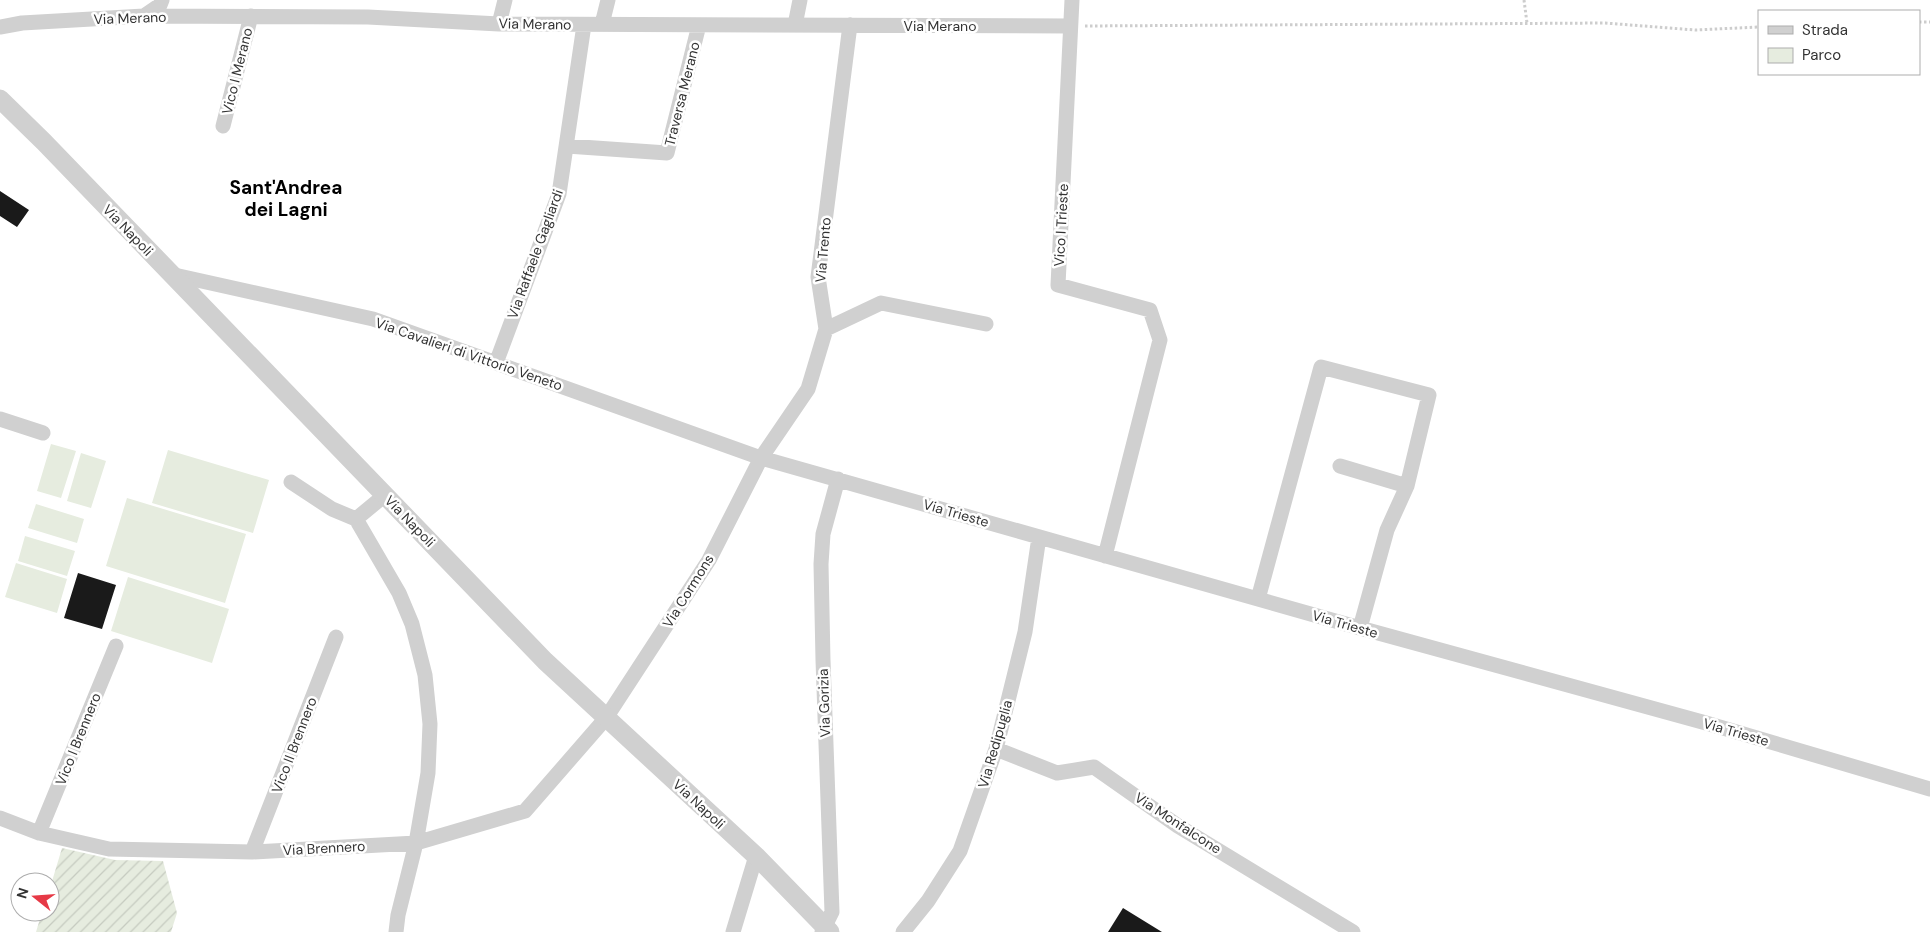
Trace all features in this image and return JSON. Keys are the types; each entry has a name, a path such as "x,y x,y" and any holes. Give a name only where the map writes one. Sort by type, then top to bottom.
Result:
{"street":[{"path":"144,16 160,5 162,0"},
{"path":"499,24 505,0"},
{"path":"602,24 608,0"},
{"path":"795,25 800,0"},
{"path":"1070,26 1072,0"},
{"name":"Via Merano","path":"0,27 22,23 144,16 368,17 499,24 584,25 1070,26"},
{"name":"Vico I Merano","path":"223,126 251,16"},
{"name":"Via Raffaele Gagliardi","path":"496,363 559,194 584,25"},
{"name":"Traversa Merano","path":"566,146 667,153 699,25"},
{"name":"Via Trento","path":"760,458 808,389 826,328 818,277 850,26"},
{"name":"Vico I Trieste","path":"1070,26 1058,285 1150,310 1160,340 1105,556"},
{"name":"Via Napoli","path":"1,102 44,142 545,661 756,856 825,930"},
{"name":"Via Cavalieri di Vittorio Veneto","path":"170,274 373,319 760,458"},
{"path":"826,328 882,303 986,324"},
{"path":"1258,599 1321,367 1430,395 1407,486 1387,530 1360,628"},
{"path":"0,419 43,434"},
{"name":"Via Trieste","path":"760,458 1360,628 1706,723 1930,789"},
{"name":"Via Cormons","path":"606,718 710,560 760,458"},
{"path":"1340,466 1407,486"},
{"name":"Via Gorizia","path":"825,930 832,912 821,564 823,534 838,479"},
{"path":"291,482 332,508 356,519 399,593 412,624 424,675 430,724 428,773 416,843 398,915 396,932"},
{"path":"356,519 385,495"},
{"name":"Via Redipuglia","path":"903,932 928,901 960,852 996,749 1024,632 1039,537"},
{"name":"Vico II Brennero","path":"252,852 336,637"},
{"name":"Vico I Brennero","path":"39,833 116,646"},
{"name":"Via Brennero","path":"0,818 39,833 108,849 252,852 416,843 526,811 606,718"},
{"name":"Via Monfalcone","path":"996,749 1057,773 1094,767 1178,826 1353,932"},
{"path":"733,932 756,856"}],"path":[{"path":"1524,0 1526,23"},
{"path":"1070,26 1605,23 1695,30 1758,27"}],"green space":[{"path":"51,444 76,451 61,498 37,491"},
{"path":"168,450 269,480 253,533 152,503"},
{"path":"81,453 106,461 91,508 67,501"},
{"path":"127,498 246,534 225,603 106,566"},
{"path":"36,504 84,519 77,543 28,528"},
{"path":"25,536 75,551 67,576 18,561"},
{"path":"16,563 67,579 57,613 5,597"},
{"path":"128,577 229,609 212,663 111,631"},
{"path":"62,848 115,860 163,861 177,913 171,932 36,932 39,922 60,922 60,872 55,872"}],"building":[{"path":"0,191 29,210 17,227 0,216"},
{"path":"78,573 116,585 102,629 64,618"},
{"path":"1123,908 1162,932 1108,932"}],"district":[{"name":"Sant'Andrea dei Lagni","path":"286,198"}]}
